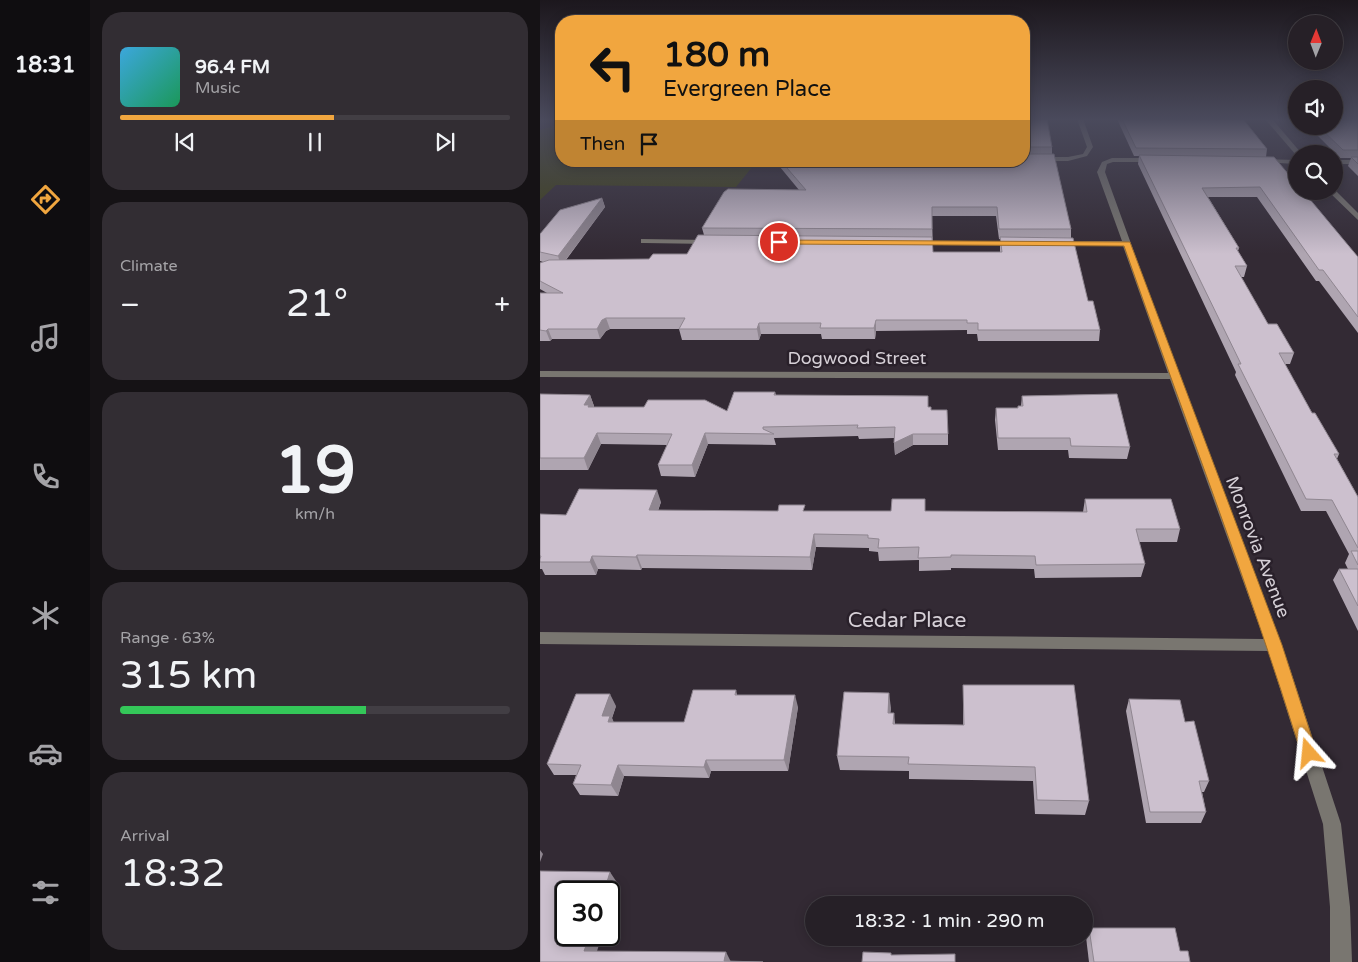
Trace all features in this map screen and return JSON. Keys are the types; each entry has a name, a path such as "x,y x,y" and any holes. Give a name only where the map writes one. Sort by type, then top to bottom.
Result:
{"street":[{"name":"Monrovia Avenue","path":"1104,164 1101,172 1174,376 1274,645 1332,824 1340,908 1341,962"},
{"path":"1341,200 1358,218"},
{"path":"644,241 723,242"},
{"path":"910,243 1029,243"},
{"path":"1048,243 1127,244"},
{"name":"Dogwood Street","path":"540,374 1174,376"},
{"name":"Cedar Place","path":"540,638 1274,645"}],"shaded area":[{"path":"540,164 555,164 555,167 752,167 736,187 556,185 540,200"}],"building":[{"path":"1030,164 1056,164 1071,229 999,229 997,207 932,207 932,229 702,228 724,192 728,189 806,190 786,167 1030,167"},
{"path":"1143,164 1280,164 1288,174 1288,200 1310,200 1358,257 1358,317 1323,270 1319,270 1260,187 1202,188 1239,248 1236,248 1247,266 1235,266 1268,324 1277,324 1294,353 1279,353 1312,413 1315,413 1339,454 1334,454 1358,497 1358,548 1332,500 1306,499 1238,364 1241,364"},
{"path":"602,198 558,256 540,252 540,234 560,210"},
{"path":"698,235 932,237 933,252 1002,252 1000,237 1073,238 1088,301 1093,301 1100,330 978,330 978,323 967,323 967,320 876,320 874,328 820,328 821,323 759,323 757,329 679,329 685,318 606,318 602,320 597,329 540,330 540,293 563,293 540,281 540,263 549,260 649,259 653,254 687,254"},
{"path":"734,392 775,392 774,395 928,396 928,407 931,407 931,410 947,410 948,434 913,434 894,443 895,427 857,428 858,425 763,427 763,429 774,434 705,433 692,465 658,465 672,434 597,433 584,458 540,458 540,394 590,395 584,405 589,405 588,407 644,407 648,400 705,400 727,411"},
{"path":"1117,394 1130,447 1071,446 1070,438 998,438 996,408 1018,408 1018,406 1023,406 1022,396"},
{"path":"579,489 657,490 649,510 778,511 779,505 805,505 803,511 891,511 892,499 925,499 925,511 1087,512 1085,499 1171,499 1180,529 1136,529 1145,564 1036,565 1035,556 951,555 951,557 918,558 919,547 878,548 879,539 868,538 868,535 814,534 810,557 637,555 636,557 592,556 590,562 540,562 540,514 566,515"},
{"path":"1351,551 1358,551 1358,565"},
{"path":"1339,569 1358,569 1358,606"},
{"path":"963,685 1074,685 1089,801 1037,800 1035,767 908,764 909,757 837,756 844,692 889,693 888,713 894,713 893,724 964,725"},
{"path":"693,690 736,690 735,695 795,695 784,760 706,760 704,767 618,765 611,785 573,784 581,765 547,764 576,694 610,694 602,716 610,716 608,722 684,722"},
{"path":"1129,699 1180,700 1185,722 1194,721 1209,781 1199,781 1206,812 1150,812"},
{"path":"540,871 610,872 607,881 555,881 555,946 586,946 584,951 726,952 724,961 763,962 540,962"},
{"path":"1093,928 1175,928 1180,951 1188,951 1190,962 1094,962 1092,946"},
{"path":"863,952 891,953 891,955 955,954 955,962 862,962"}],"route":[{"path":"779,242 1127,244 1274,645 1309,753"}]}
